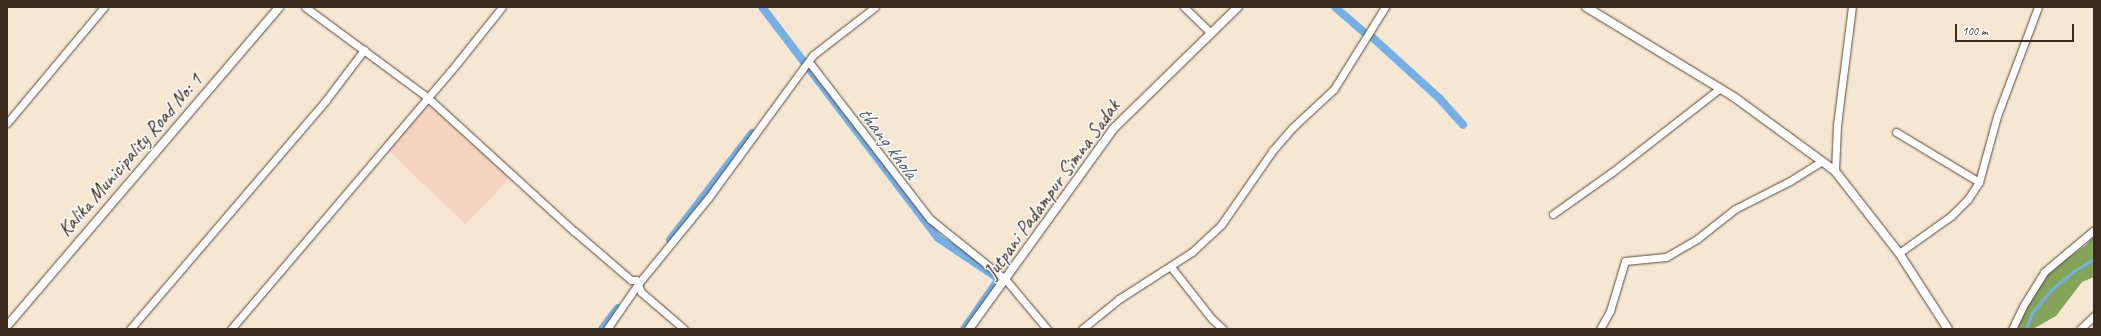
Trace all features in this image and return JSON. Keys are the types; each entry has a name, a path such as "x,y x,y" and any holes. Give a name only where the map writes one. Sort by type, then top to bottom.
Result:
{"street":[{"path":"7,123 104,7"},
{"name":"Kalika Municipality Road No: 1","path":"7,326 279,7"},
{"path":"305,7 427,97 631,280 637,282 641,292 684,329"},
{"path":"231,329 502,7"},
{"path":"607,329 637,282 709,197 808,62 826,44 875,7"},
{"path":"1184,7 1210,32"},
{"name":"Jutpani Padampur Simna Sadak","path":"969,329 1006,280 1114,128 1210,32 1238,7"},
{"path":"1082,329 1119,299 1171,266 1221,225 1277,145 1292,128 1334,89 1385,7"},
{"path":"1586,7 1720,88 1820,162 1835,171 1899,253 1948,329"},
{"path":"1835,171 1837,125 1852,7"},
{"path":"1899,253 1951,216 1968,199 1979,182 1997,116 2038,7"},
{"path":"130,329 326,100 364,50"},
{"path":"808,62 930,219 1006,280 1047,329"},
{"path":"1552,214 1611,174 1720,88"},
{"path":"1896,132 1930,155 1979,182"},
{"path":"1600,329 1610,311 1625,261 1666,257 1697,239 1735,209 1790,181 1820,162"},
{"path":"2012,329 2023,306 2044,272 2094,230"},
{"path":"1171,266 1212,319 1223,329"},
{"path":"2080,329 2094,316"}],"shaded area":[{"path":"427,97 510,178 465,224 382,144"}],"green space":[{"path":"2094,236 2094,277 2082,282 2056,316 2033,329 2016,329 2024,306 2049,271 2086,245"}],"waterway":[{"name":"thang khola","path":"762,7 938,238 1002,281"},
{"path":"1335,7 1364,32"},
{"path":"1372,37 1439,98 1463,125"},
{"path":"670,240 752,133"},
{"path":"2026,329 2033,311 2051,290 2074,271 2094,259"},
{"path":"964,329 998,280"},
{"path":"602,329 618,308"}]}
